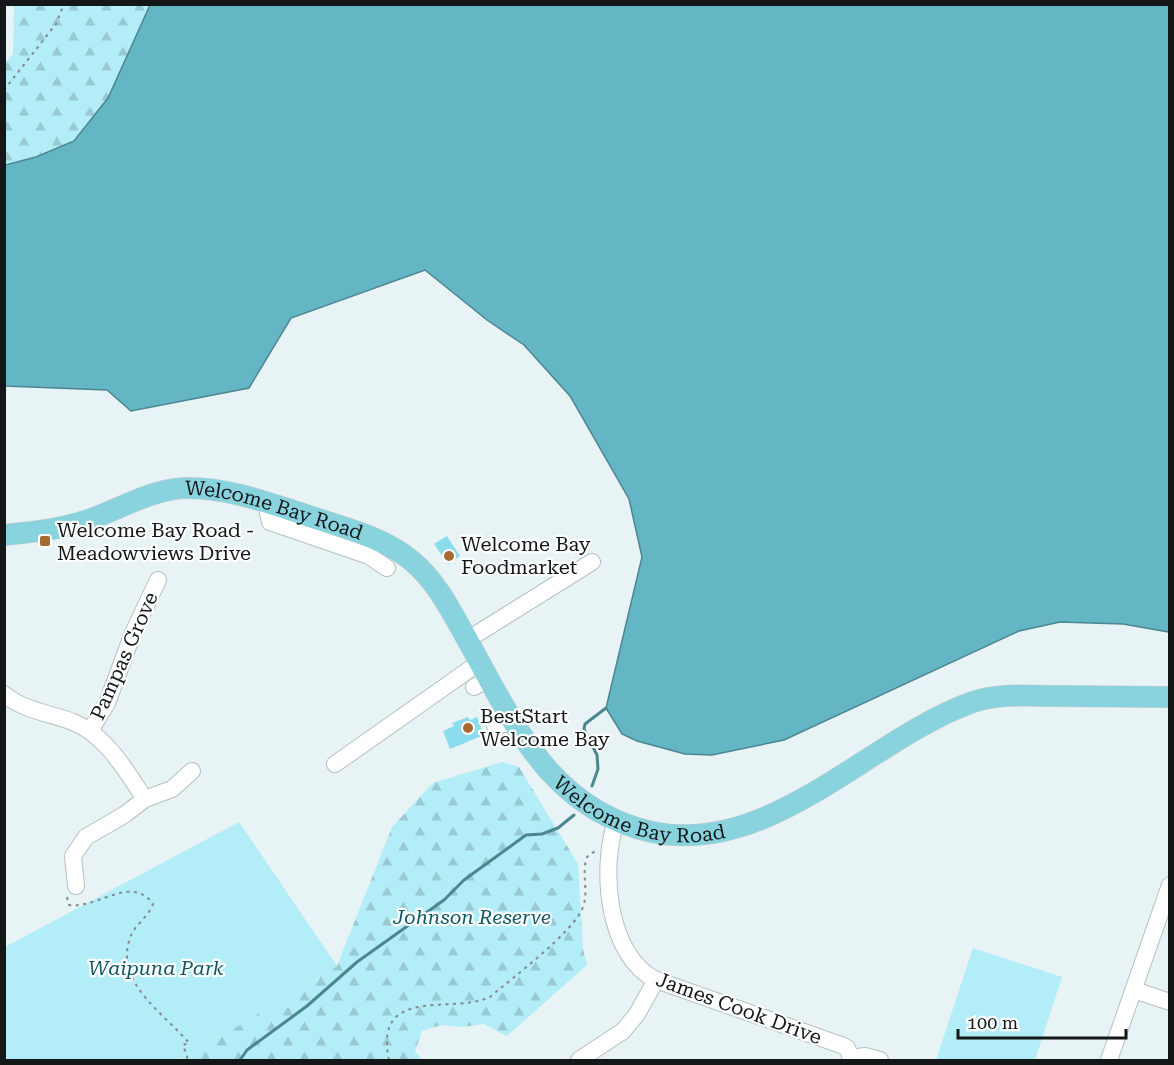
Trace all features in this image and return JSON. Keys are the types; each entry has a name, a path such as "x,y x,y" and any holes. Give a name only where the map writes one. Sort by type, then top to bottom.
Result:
{"main road":[{"name":"Welcome Bay Road","path":"4,535 69,526 147,496 174,489 226,492 270,504 382,542 412,561 441,594 467,640 504,724 552,775 613,832 662,834 726,831 748,825 801,799 947,713 976,701 1030,696 1170,697"}],"street":[{"path":"270,504 268,513 270,522 369,556 387,568"},
{"path":"467,640 592,562"},
{"name":"Pampas Grove","path":"90,731 107,703 130,640 158,580"},
{"path":"335,764 481,676"},
{"path":"4,694 25,707 90,731 105,744 145,799"},
{"path":"76,886 72,864 75,849 86,837 124,815 145,799 172,789 192,771"},
{"name":"James Cook Drive","path":"613,832 607,872 617,927 633,961 656,981 847,1048 851,1059 865,1056 880,1060"},
{"path":"1109,1060 1170,885"},
{"path":"579,1060 623,1031 656,981"},
{"path":"1134,990 1170,1002"}],"path":[{"path":"4,90 56,24 64,4"},
{"path":"390,1060 386,1039 388,1030 398,1018 413,1008 438,1003 476,1004 490,997 570,927 584,905 583,870 587,856 613,832"},
{"path":"76,886 66,899 69,905 79,906 135,891 147,896 153,904 149,916 130,934 126,959 141,993 149,1004 161,1011 189,1044 183,1045 188,1060"}],"green space":[{"path":"14,5 150,5 108,98 74,141 36,157 5,165 5,63 13,54"},
{"name":"Johnson Reserve","path":"502,762 519,767 578,864 583,949 587,965 507,1036 484,1024 462,1027 441,1025 422,1031 415,1051 422,1060 181,1060 337,966 392,827 433,783"},
{"name":"Waipuna Park","path":"239,822 337,966 181,1060 5,1060 5,947"},
{"path":"973,948 1062,977 1035,1060 936,1060"}],"shaded area":[{"path":"150,5 1169,5 1169,632 1123,624 1060,622 1019,631 784,740 712,755 685,754 637,741 622,734 606,708 642,557 629,499 570,396 524,345 487,320 425,270 291,318 249,388 131,411 107,390 5,386 5,165 36,157 74,141 108,98"}],"building":[{"path":"447,536 460,556 448,564 434,544"},
{"path":"468,717 470,720 477,717 484,735 450,749 443,731 454,726 452,723"}],"waterway":[{"path":"592,786 598,769 597,755 584,729 585,724 606,708"},
{"path":"240,1060 247,1050 307,1006 357,962 444,900 464,880 526,835 542,834 558,828 574,815"}],"place":[{"name":"Welcome Bay Road - Meadowviews Drive","path":"45,541"},
{"name":"Welcome Bay Foodmarket","path":"449,556"},
{"name":"BestStart Welcome Bay","path":"468,728"}]}
